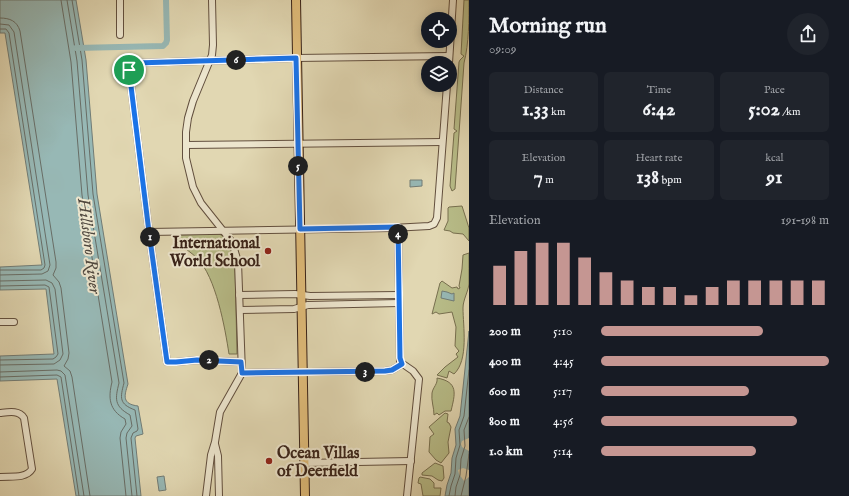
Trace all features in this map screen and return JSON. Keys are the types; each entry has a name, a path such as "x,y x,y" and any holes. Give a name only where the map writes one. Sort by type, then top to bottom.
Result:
{"main road":[{"path":"296,0 305,496"}],"street":[{"path":"120,0 120,35"},
{"path":"206,496 211,455 215,442 220,412 242,373 238,262 232,242 224,230 201,203 193,186 186,158 188,118 192,101 210,60 213,45 212,0"},
{"path":"449,56 453,0"},
{"path":"241,362 197,360 167,362 129,70 131,66 136,63 210,60 421,56"},
{"path":"149,232 398,227 429,226 434,224 436,218 446,92"},
{"path":"186,145 442,142"},
{"path":"398,227 400,358 402,364 413,371 419,379 407,496"},
{"path":"239,294 310,296 399,294"},
{"path":"240,310 294,308 308,305 399,303"},
{"path":"0,322 14,322"},
{"path":"242,373 385,371 392,370 402,364"},
{"path":"0,413 18,412 22,414 32,462 32,469 29,474 24,476 0,476"},
{"path":"215,442 218,456 219,496"},
{"path":"304,463 411,461"}],"green space":[{"path":"464,0 469,0 467,48 464,63 455,189 452,191 450,186 454,133 457,131 454,129 459,62 464,56 461,54"},
{"path":"462,206 469,228 469,241 463,234 444,230 448,221 448,208"},
{"path":"219,234 229,242 235,265 237,354 229,354 219,303 204,267 197,258 180,244 179,235"},
{"path":"469,253 469,284 463,308 464,342 462,360 459,368 454,374 449,371 447,378 437,375 458,357 456,354 459,351 455,346 456,327 452,312 439,314 436,312 432,314 440,283 442,281 452,288 460,288 463,255"},
{"path":"437,378 449,382 454,390 454,399 451,411 445,411 439,415 437,413 434,415 432,393 437,382"},
{"path":"445,413 448,414 447,422 451,427 448,442 449,453 441,463 429,452 430,437 434,434 429,427"},
{"path":"435,463 443,466 444,478 442,481 432,476 422,475 422,473"},
{"path":"420,477 430,479 434,483 434,488 441,488 440,496 423,496 421,484 418,483"}],"water":[{"name":"Hillsboro River","path":"0,0 76,0 86,60 97,194 128,384 125,396 129,403 138,406 143,434 136,436 135,438 141,496 76,496 57,379 0,381 0,356 54,354 46,289 0,290 0,267 42,265 5,33 0,33"},
{"path":"410,180 422,180 422,186 410,187"},
{"path":"442,291 452,294 454,293 454,301 441,298"},
{"path":"469,331 469,496 445,496 456,445 455,429 460,416"},
{"path":"164,476 166,490 159,491 157,477"}],"pier":[{"path":"469,438 469,451 462,447 461,444 462,441"},
{"path":"463,468 469,470 469,477 464,481 458,470"}],"waterway":[{"path":"76,48 163,46 167,40 166,0"}],"place":[{"name":"International World School","path":"268,251"},
{"name":"Ocean Villas of Deerfield","path":"269,461"}],"route":[{"path":"296,58 300,229 398,227 400,362 402,364 392,370 385,371 242,373 241,362 197,360 167,362 129,70 131,66 136,63 296,58"}]}
